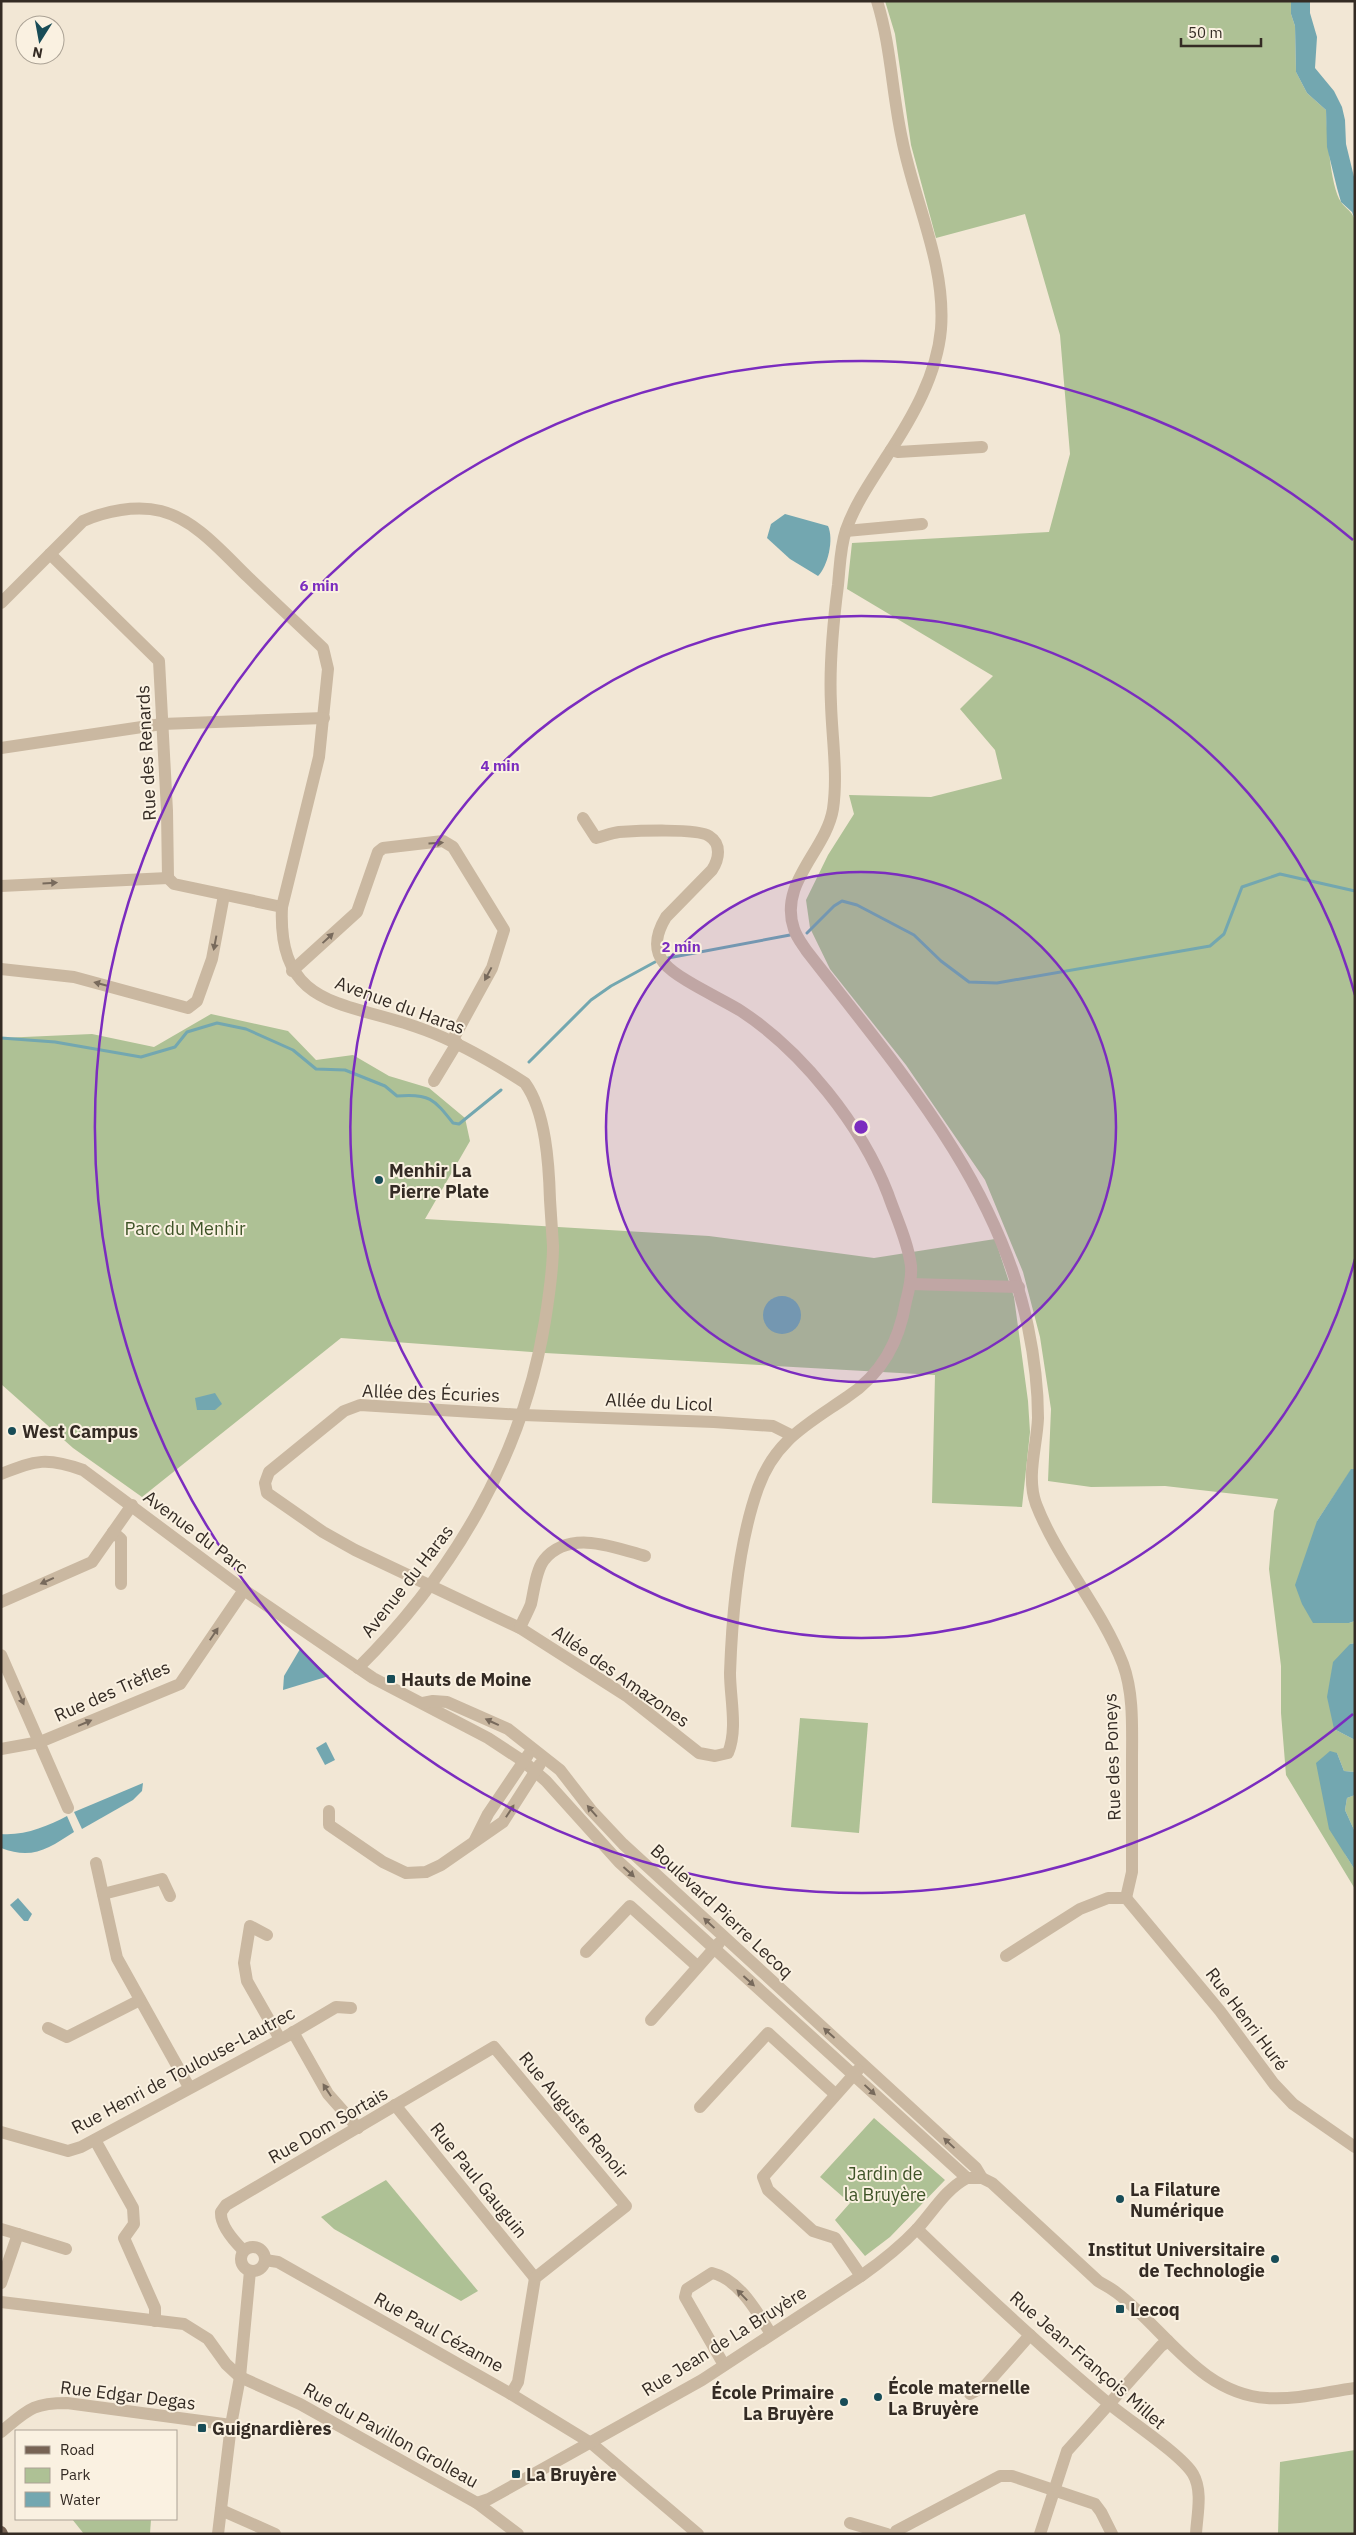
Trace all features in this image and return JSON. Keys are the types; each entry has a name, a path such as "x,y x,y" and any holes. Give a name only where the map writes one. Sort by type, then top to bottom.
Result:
{"street":[{"name":"Rue des Poneys","path":"877,1 890,53 902,139 934,259 941,308 936,358 921,399 892,450 854,510 846,530 842,548 832,636 830,700 834,770 833,810 825,835 796,883 790,905 794,928 806,950 934,1119 994,1223 1019,1287 1029,1330 1036,1383 1038,1419 1031,1479 1035,1502 1055,1543 1109,1634 1124,1666 1132,1705 1132,1872 1126,1898"},
{"path":"892,450 898,452 982,447"},
{"name":"Avenue du Haras","path":"1,604 83,521 99,514 152,510 180,518 205,536 323,648 328,669 324,718 310,798 282,907 281,930 284,949 292,971 311,990 334,1002 423,1029 454,1042 525,1083 536,1101 545,1144 553,1247 548,1300 538,1363 523,1415 482,1505 462,1541 430,1586 398,1626 358,1668"},
{"path":"846,530 922,524"},
{"name":"Rue des Renards","path":"50,554 159,661 168,878"},
{"path":"1,748 162,724 324,718"},
{"name":"Allée des Amazones","path":"430,1586 520,1628 628,1697 699,1754 715,1756 728,1753 732,1742 730,1676 734,1616 751,1512 766,1470 778,1450 791,1435 870,1380 886,1360 899,1334 910,1284 911,1267 886,1190 865,1149 842,1112 795,1056 764,1028 742,1012 674,973 659,956 656,938 661,925 712,870 718,861 719,850 716,843 710,836 692,831 617,832 596,838 583,818"},
{"path":"292,971 357,912 378,852 383,848 443,841 454,847 504,930 492,968 434,1080"},
{"path":"1,886 168,878 174,884 282,907"},
{"path":"1,969 74,977 188,1008 198,1001 212,959 224,895"},
{"path":"910,1284 1019,1287"},
{"name":"Allée des Écuries","path":"430,1586 355,1550 296,1515 267,1493 265,1483 269,1472 344,1411 360,1405 523,1415"},
{"name":"Allée du Licol","path":"523,1415 615,1416 773,1426 791,1435"},
{"name":"Avenue du Parc","path":"1,1474 28,1464 60,1462 83,1470 244,1590 358,1668"},
{"path":"1,1602 92,1562 132,1505"},
{"path":"113,1532 121,1539 121,1584"},
{"path":"520,1628 530,1606 544,1560 561,1546 577,1542 598,1544 645,1556"},
{"name":"Rue des Trèfles","path":"1,1749 40,1742 180,1684 244,1590"},
{"path":"1,1654 68,1808"},
{"name":"Boulevard Pierre Lecoq","path":"358,1668 393,1689 488,1738 536,1771 619,1862 967,2178"},
{"name":"Boulevard Pierre Lecoq","path":"423,1703 433,1701 459,1706 508,1729 545,1756 560,1770 591,1810 623,1844 976,2168 982,2178 992,2182 1098,2281 1117,2292 1197,2368 1215,2381 1247,2395 1285,2398 1355,2388"},
{"path":"474,1842 488,1814 534,1747"},
{"path":"328,1811 329,1825 383,1862 406,1873 426,1872 503,1822 545,1756"},
{"path":"96,1863 117,1958 189,2087"},
{"path":"102,1894 162,1879 170,1896"},
{"path":"1006,1956 1080,1910 1108,1898 1126,1898"},
{"name":"Rue Henri Huré","path":"1126,1898 1220,2011 1274,2084 1293,2104 1355,2147"},
{"path":"586,1952 630,1906 697,1966"},
{"path":"267,1935 250,1926 244,1964 247,1981 280,2039"},
{"path":"651,2020 697,1966 725,1937"},
{"path":"48,2028 67,2037 140,2000"},
{"name":"Rue Henri de Toulouse-Lautrec","path":"1,2132 68,2151 96,2140 189,2087 293,2032 336,2006 350,2008"},
{"path":"293,2032 328,2094 358,2128"},
{"path":"700,2107 768,2033 835,2094"},
{"name":"Rue Dom Sortais","path":"243,2250 233,2240 222,2221 221,2212 226,2205 494,2047"},
{"name":"Rue Auguste Renoir","path":"494,2047 626,2206 536,2278"},
{"path":"861,2276 835,2238 813,2231 768,2190 763,2177 863,2063"},
{"name":"Rue Paul Gauguin","path":"395,2106 536,2278"},
{"path":"96,2140 133,2208 134,2224 124,2238 155,2308 155,2321"},
{"path":"967,2178 982,2178"},
{"name":"Rue Jean de La Bruyère","path":"477,2503 489,2499 591,2443 724,2365 861,2276 882,2262 917,2229 954,2185 967,2178"},
{"path":"1,2229 66,2249"},
{"name":"Rue Jean-François Millet","path":"917,2229 1030,2335 1109,2404 1181,2461 1193,2473 1198,2488 1196,2534"},
{"path":"1,2283 18,2234"},
{"path":"250,2246 258,2247 264,2253 265,2260 258,2270 250,2271 240,2261 243,2250 250,2246"},
{"name":"Rue Paul Cézanne","path":"265,2260 278,2262 511,2394 591,2443 698,2534"},
{"path":"218,2534 231,2425 240,2377 250,2271"},
{"path":"724,2365 685,2296 687,2289 712,2273 720,2275 752,2305 771,2334"},
{"path":"511,2394 518,2382 536,2278"},
{"path":"1,2302 184,2324 208,2338 226,2364 240,2377"},
{"path":"970,2394 985,2386 1030,2335"},
{"path":"1040,2534 1067,2451 1161,2346 1168,2341"},
{"name":"Rue du Pavillon Grolleau","path":"240,2377 300,2404 477,2503 518,2534"},
{"name":"Rue Edgar Degas","path":"1,2432 24,2413 42,2403 67,2403 231,2425"},
{"path":"850,2523 893,2533 1000,2476 1012,2476 1055,2489 1094,2504 1101,2512 1112,2534"},
{"path":"222,2510 275,2534"}],"green space":[{"path":"885,1 1291,1 1291,14 1295,26 1296,72 1307,93 1326,110 1334,184 1341,202 1351,212 1355,220 1355,1469 1351,1470 1317,1521 1349,1623 1355,1621 1355,1643 1350,1644 1334,1729 1355,1740 1355,1772 1344,1771 1337,1753 1345,1854 1355,1870 1355,1889 1286,1775 1281,1713 1281,1666 1269,1569 1274,1511 1278,1499 1165,1486 1091,1487 1048,1481 1051,1409 1040,1337 1023,1272 985,1180 906,1065 830,969 810,928 806,900 828,855 854,814 849,795 931,797 1002,779 995,750 960,709 993,676 847,589 852,543 1049,532 1070,454 1060,335 1025,214 936,238 911,145 895,34"},
{"name":"Parc du Menhir","path":"211,1014 288,1031 316,1060 353,1055 389,1076 429,1088 465,1118 470,1141 425,1219 709,1236 874,1258 995,1239 1014,1297 1028,1401 1030,1432 1022,1507 932,1503 935,1375 545,1353 341,1338 142,1497 73,1448 1,1384 1,1038 92,1034 154,1047"},
{"path":"800,1718 868,1723 859,1833 791,1827"},
{"path":"1355,1795 1355,1832 1345,1810 1347,1798"},
{"name":"Jardin de la Bruyère","path":"874,2118 945,2180 890,2237 865,2256 835,2220 850,2203 820,2177"},
{"path":"386,2180 478,2291 461,2301 334,2229 321,2217"},
{"path":"1355,2450 1355,2534 1278,2534 1280,2462"},
{"path":"73,2520 151,2520 150,2534 84,2534"}],"water":[{"path":"1291,1 1310,1 1310,13 1317,37 1315,68 1334,91 1342,107 1345,120 1346,144 1355,181 1355,220 1352,212 1341,202 1337,188 1327,147 1326,110 1307,93 1296,72 1295,26 1291,14"},
{"path":"785,514 828,526 830,531 829,552 825,566 818,576 790,559 767,538 771,524"},
{"path":"782,1296 795,1302 801,1315 795,1328 782,1334 769,1328 763,1315 769,1302"},
{"path":"215,1393 222,1404 215,1410 197,1410 195,1398"},
{"path":"1351,1469 1355,1469 1355,1621 1349,1623 1313,1623 1302,1604 1295,1585 1317,1521"},
{"path":"1355,1643 1355,1740 1334,1729 1327,1697 1333,1662 1350,1644"},
{"path":"300,1649 329,1676 283,1690 284,1676"},
{"path":"326,1742 335,1760 325,1765 316,1748"},
{"path":"1330,1751 1337,1753 1344,1771 1355,1772 1355,1795 1347,1798 1345,1810 1355,1832 1355,1870 1329,1829 1316,1763"},
{"path":"143,1783 142,1791 133,1800 82,1829 74,1812"},
{"path":"67,1816 74,1832 48,1848 31,1853 22,1853 1,1848 1,1834 35,1830"},
{"path":"18,1898 32,1914 28,1921 24,1921 10,1905"}],"waterway":[{"path":"807,933 834,906 842,901 857,905 914,935 941,961 969,982 997,983 1210,946 1224,934 1242,887 1280,874 1355,891"},
{"path":"668,958 790,935"},
{"path":"529,1062 591,1000 611,986 655,962"},
{"path":"1,1038 55,1042 141,1057 175,1047 187,1032 217,1023 246,1029 293,1050 316,1069 345,1070 385,1086 397,1096 408,1095 430,1099 441,1108 453,1123 459,1124 501,1090"}],"place":[{"name":"Menhir La Pierre Plate","path":"379,1180"},
{"name":"West Campus","path":"12,1431"},
{"name":"Hauts de Moine","path":"391,1679"},
{"name":"La Filature Numérique","path":"1120,2199"},
{"name":"Institut Universitaire de Technologie","path":"1275,2259"},
{"name":"Lecoq","path":"1120,2309"},
{"name":"École maternelle La Bruyère","path":"878,2397"},
{"name":"École Primaire La Bruyère","path":"844,2402"},
{"name":"Guignardières","path":"202,2428"},
{"name":"La Bruyère","path":"516,2474"}]}
